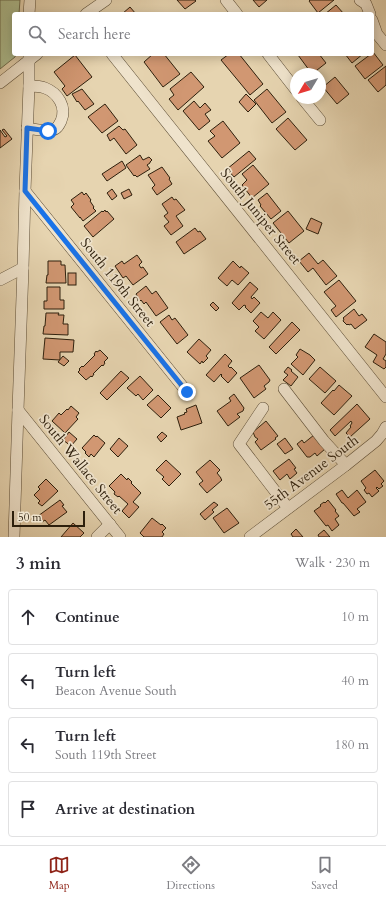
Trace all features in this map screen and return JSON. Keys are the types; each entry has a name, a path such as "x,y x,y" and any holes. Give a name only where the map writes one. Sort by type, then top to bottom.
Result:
{"street":[{"path":"29,12 30,0"},
{"path":"89,12 106,0"},
{"path":"226,0 235,12"},
{"path":"374,26 377,34 386,45"},
{"name":"South Juniper Street","path":"114,56 386,397"},
{"path":"270,56 290,82"},
{"path":"0,83 29,58"},
{"path":"14,537 29,58"},
{"path":"27,128 48,131 53,130 59,125 63,117 63,110 57,96 44,88 29,86"},
{"path":"307,104 320,120"},
{"name":"South 119th Street","path":"25,191 187,392"},
{"path":"0,280 23,268"},
{"path":"284,389 324,441 346,465"},
{"path":"263,408 239,444 288,508"},
{"name":"South Wallace Street","path":"18,410 120,537"},
{"name":"55th Avenue South","path":"250,537 376,441 386,428"},
{"path":"97,537 110,524"}],"green space":[{"path":"0,0 20,0 19,12 12,12 12,56 15,56 0,69"}],"building":[{"path":"177,0 195,0 196,1 185,9"},
{"path":"253,0 267,0 259,7"},
{"path":"334,0 319,12 317,12 309,1"},
{"path":"336,5 342,12 327,12"},
{"path":"130,7 134,12 124,12"},
{"path":"374,53 383,65 365,79 355,66 368,56 374,56"},
{"path":"76,56 92,77 67,96 62,89 65,86 54,72"},
{"path":"151,56 166,56 180,74 163,87 144,62"},
{"path":"226,56 241,56 263,84 250,95 221,60"},
{"path":"299,56 321,56 326,63 320,68 308,68"},
{"path":"347,56 361,56 352,63"},
{"path":"386,66 386,85 378,92 368,80"},
{"path":"191,72 204,87 178,110 169,99 174,95 170,89"},
{"path":"335,77 349,94 337,104 326,91 326,84"},
{"path":"82,89 94,104 85,110 72,94"},
{"path":"267,89 286,112 272,123 254,100"},
{"path":"246,94 256,104 248,112 239,102"},
{"path":"194,101 200,108 205,103 211,110 205,114 210,121 199,130 183,111"},
{"path":"105,104 118,121 102,133 88,117"},
{"path":"288,118 307,140 295,150 276,129"},
{"path":"223,121 240,143 222,158 208,141 215,136 210,131"},
{"path":"119,126 123,130 125,129 137,145 126,154 114,138 110,141 107,135"},
{"path":"4,129 12,139 0,148 0,130 5,137 7,136 2,130"},
{"path":"249,151 256,159 234,177 227,169"},
{"path":"140,155 143,160 149,157 152,160 147,165 150,169 137,177 135,175 134,176 126,165"},
{"path":"122,161 126,168 107,181 102,174"},
{"path":"253,165 269,184 252,198 242,185 247,180 242,174"},
{"path":"162,167 170,178 169,179 172,184 157,195 152,188 155,185 148,175"},
{"path":"112,189 117,196 112,200 107,193"},
{"path":"129,189 132,195 124,199 121,193"},
{"path":"82,192 84,195 86,193 96,211 83,221 71,207 74,204 71,200"},
{"path":"267,193 281,211 271,219 260,206 261,205 258,200"},
{"path":"172,197 174,200 176,199 185,210 176,216 183,226 171,235 164,226 169,222 164,216 168,213 162,204"},
{"path":"105,210 114,219 93,237 84,226"},
{"path":"288,211 304,231 289,243 273,223"},
{"path":"311,218 322,223 318,234 306,229"},
{"path":"195,228 198,232 200,231 206,239 184,254 176,242"},
{"path":"309,253 318,264 323,260 337,276 326,285 313,268 308,272 299,261"},
{"path":"137,255 142,262 139,265 141,268 143,267 148,274 133,285 126,276 123,278 115,266 122,261 124,264"},
{"path":"48,261 61,261 61,265 65,265 66,283 46,283 48,275"},
{"path":"233,261 240,268 241,266 249,273 238,285 232,280 227,286 218,278"},
{"path":"68,273 76,273 76,285 68,285"},
{"path":"339,280 356,301 336,317 331,310 336,306 324,292"},
{"path":"250,282 258,289 251,297 252,299 254,297 260,303 251,313 245,307 246,306 244,305 239,310 232,303"},
{"path":"146,286 152,294 156,291 168,308 156,316 146,302 144,304 141,300 140,301 136,294"},
{"path":"47,287 60,287 60,300 64,300 64,309 44,309 44,301 47,301"},
{"path":"213,302 219,308 216,311 210,305"},
{"path":"354,309 359,316 362,314 367,320 355,329 351,324 347,325 343,321 343,318"},
{"path":"261,312 268,318 273,312 281,320 264,339 255,331 259,327 253,321"},
{"path":"46,313 59,313 58,315 64,315 63,324 68,324 68,335 43,334"},
{"path":"169,315 172,320 175,318 188,335 177,344 160,322"},
{"path":"292,322 300,330 276,354 269,347"},
{"path":"374,334 386,342 386,354 383,359 386,361 386,367 384,369 373,362 377,355 365,347"},
{"path":"45,338 74,340 73,352 60,352 60,360 43,359"},
{"path":"199,339 211,350 206,356 208,358 200,364 187,352"},
{"path":"300,349 315,360 303,375 291,364 298,357 296,355"},
{"path":"100,350 108,358 104,362 105,363 103,366 102,365 93,374 92,377 91,376 86,380 78,372 80,370 79,369 95,355 94,354 96,351 97,352"},
{"path":"225,354 232,361 228,366 237,373 228,383 221,376 221,374 214,382 206,375"},
{"path":"63,356 69,361 64,366 58,362"},
{"path":"259,365 270,380 264,386 266,389 254,398 240,378"},
{"path":"288,367 298,377 291,386 283,380 288,375 284,372"},
{"path":"320,367 336,381 325,393 309,379"},
{"path":"121,371 129,378 107,400 100,393"},
{"path":"140,376 153,390 143,400 138,394 136,396 127,388"},
{"path":"339,385 352,396 334,415 321,403"},
{"path":"234,394 244,408 243,411 237,414 240,417 228,426 217,411 231,401 229,398"},
{"path":"158,395 171,408 161,418 147,405"},
{"path":"357,404 370,419 350,437 346,433 351,427 351,421 335,436 330,430"},
{"path":"196,405 202,423 181,430 177,417 185,414 184,413 187,412 186,409"},
{"path":"71,406 79,413 76,417 78,419 65,433 52,421 59,413 61,415"},
{"path":"266,421 278,436 261,450 255,442 258,439 255,437 253,432"},
{"path":"69,432 77,439 71,446 63,440"},
{"path":"162,432 167,436 161,442 157,437"},
{"path":"94,435 105,443 94,457 91,454 89,457 82,448"},
{"path":"314,435 325,449 317,456 315,453 310,457 307,457 297,444 302,440 304,443"},
{"path":"119,438 128,446 118,457 110,449"},
{"path":"285,438 293,449 285,454 277,444"},
{"path":"289,459 296,468 294,469 297,473 290,479 287,474 280,480 273,471"},
{"path":"166,460 181,474 169,486 162,479 164,477 156,470"},
{"path":"210,460 220,470 217,473 222,480 207,493 199,484 203,481 196,472"},
{"path":"375,470 384,481 381,484 383,486 379,489 377,487 376,488 379,491 372,497 364,490 366,488 361,481"},
{"path":"121,474 127,480 128,478 141,493 133,502 139,507 129,518 122,511 128,504 119,496 118,497 114,494 115,492 109,486"},
{"path":"46,479 58,491 42,506 38,503 40,501 34,495 40,489 38,487"},
{"path":"342,490 348,498 357,490 366,502 357,509 360,512 354,516 336,494"},
{"path":"60,500 64,505 62,506 67,512 49,525 45,520 42,522 38,516"},
{"path":"328,500 339,516 335,519 339,525 332,531 314,511"},
{"path":"214,502 218,505 212,510 214,512 205,520 200,514"},
{"path":"227,508 239,523 224,533 213,518"},
{"path":"152,518 166,528 162,532 164,534 162,537 144,537 140,533"},
{"path":"73,523 84,533 80,537 61,537"},
{"path":"296,529 303,537 293,537 291,534"},
{"path":"324,530 330,537 319,537 318,535"}],"route":[{"path":"48,131 27,128 25,191 187,392"}]}
